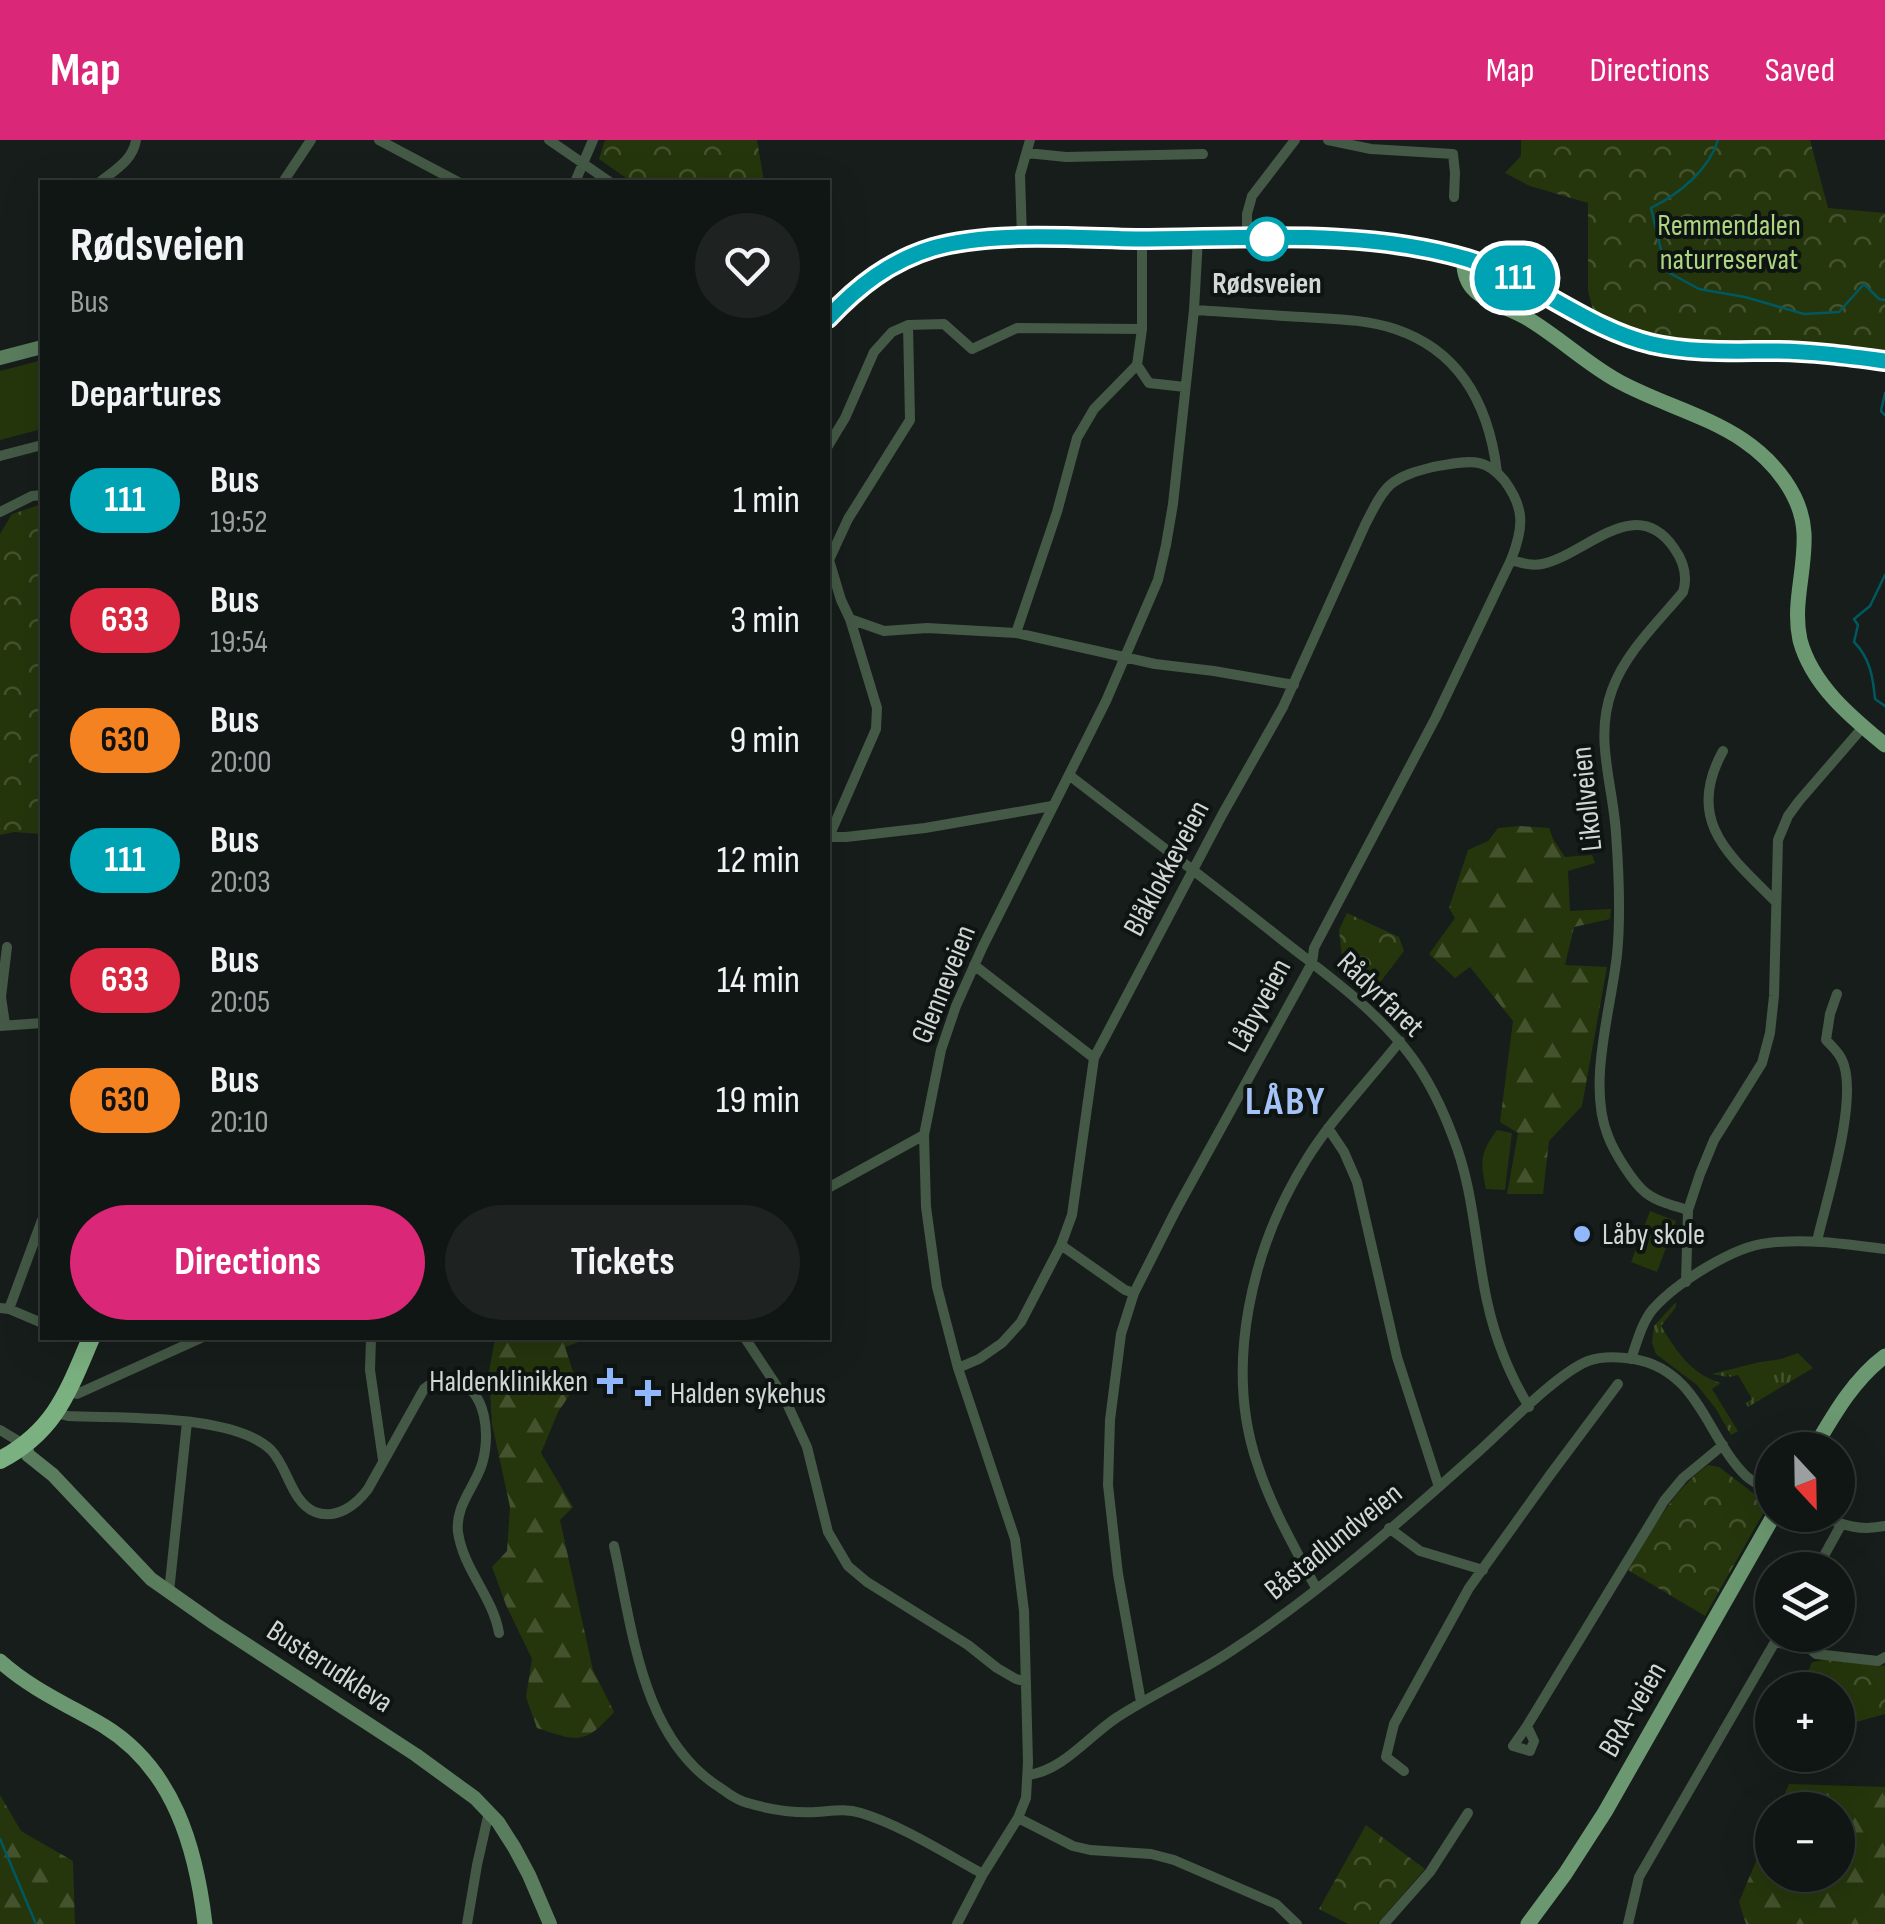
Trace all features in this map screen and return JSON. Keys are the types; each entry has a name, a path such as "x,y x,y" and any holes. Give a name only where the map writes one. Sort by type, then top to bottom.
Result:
{"highway":[{"path":"830,316 883,269 913,254 970,240 1364,241 1411,246 1473,261 1538,290 1592,321 1648,343 1700,351 1800,352 1885,361"},
{"path":"0,1460 37,1436 56,1413 68,1392 86,1340"}],"main road":[{"path":"1473,261 1463,273 1469,285 1488,300 1528,318 1620,383 1741,439 1770,462 1788,485 1800,512 1804,534 1797,619 1806,658 1818,679 1885,745"},
{"path":"1823,1432 1857,1383 1885,1356"},
{"name":"BRA-veien","path":"1528,1924 1605,1812 1764,1532"},
{"path":"0,1661 42,1692 122,1739 150,1767 178,1810 202,1896 205,1924"}],"street":[{"path":"102,180 130,158 136,140"},
{"path":"284,180 311,140"},
{"path":"378,140 454,180"},
{"path":"549,140 607,180"},
{"path":"576,180 593,140"},
{"path":"1022,238 1020,174 1030,140"},
{"path":"1247,238 1252,196 1294,140"},
{"path":"1328,140 1371,149 1453,154 1454,197"},
{"path":"1027,152 1066,157 1203,154"},
{"name":"Glenneveien","path":"1028,1775 1024,1611 1015,1539 958,1368 937,1287 926,1206 924,1135 941,1050 956,1006 1125,657 1158,580 1166,545 1194,310 1198,238"},
{"path":"1016,633 1057,512 1077,438 1094,409 1137,365 1142,329 1142,239"},
{"name":"Låbyveien","path":"1141,1702 1118,1574 1108,1485 1116,1363 1134,1293 1196,1171 1312,963 1314,948 1436,717 1512,560 1518,542 1520,509 1517,498 1497,472 1493,440 1471,388 1434,347 1393,328 1360,321 1194,310"},
{"path":"830,443 874,352 892,332 908,325 944,324 972,350 1016,328 1142,329"},
{"path":"830,558 848,519 910,420 908,325"},
{"path":"0,358 35,349"},
{"path":"1137,365 1149,383 1184,387"},
{"path":"0,456 40,446"},
{"name":"Blåklokkeveien","path":"958,1368 1002,1344 1021,1322 1061,1244 1072,1216 1094,1058 1294,685 1365,524 1388,487 1409,474 1449,464 1478,463 1497,472"},
{"path":"0,512 40,495"},
{"name":"Likollveien","path":"1512,560 1543,564 1619,527 1640,524 1659,532 1684,566 1683,592 1630,657 1612,690 1604,721 1603,745 1616,826 1620,887 1617,953 1599,1079 1608,1135 1624,1165 1644,1192 1688,1210"},
{"path":"830,563 877,708 876,729 830,833"},
{"path":"850,618 884,630 1016,633 1154,664 1294,685"},
{"path":"1686,1282 1688,1210 1714,1140 1762,1063 1770,1034 1778,840 1788,816 1863,727"},
{"path":"1723,751 1713,769 1710,816 1722,847 1776,902"},
{"name":"Rådyrfaret","path":"1069,775 1312,963 1400,1042 1426,1080 1455,1142 1468,1187 1486,1300 1504,1358 1529,1407"},
{"path":"830,838 924,828 1052,806"},
{"path":"7,947 1,997 3,1025 40,1022"},
{"path":"974,965 1094,1058"},
{"path":"1817,1241 1841,1144 1848,1088 1841,1058 1826,1040 1837,994"},
{"path":"1316,1588 1257,1465 1246,1421 1246,1318 1269,1230 1305,1161 1400,1042"},
{"path":"1328,1128 1357,1182 1397,1357 1440,1487"},
{"path":"830,1187 924,1135"},
{"path":"40,1225 4,1309 40,1322"},
{"path":"1755,1482 1723,1445 1685,1388 1666,1372 1631,1359 1640,1331 1652,1310 1686,1282 1746,1247 1768,1242 1817,1241 1885,1249"},
{"path":"1061,1244 1134,1293"},
{"path":"68,1392 78,1394 197,1340"},
{"path":"371,1340 370,1370 383,1460"},
{"path":"746,1340 784,1397 807,1447 828,1532 848,1566 866,1582 1024,1681"},
{"name":"Båstadlundveien","path":"1028,1775 1054,1767 1141,1702 1183,1682 1235,1649 1440,1487 1560,1379 1589,1361 1631,1359"},
{"path":"56,1413 211,1424 250,1435 272,1451 305,1506 322,1513 339,1512 359,1501 430,1384 441,1380 459,1382 477,1396 484,1419 485,1453 460,1510 458,1532 500,1633"},
{"path":"1404,1771 1386,1757 1394,1724 1469,1588 1618,1384"},
{"path":"169,1592 186,1422"},
{"path":"0,1430 26,1445"},
{"name":"Busterudkleva","path":"26,1445 37,1449 52,1473 151,1579 416,1755 490,1812 529,1874 550,1924"},
{"path":"1527,1726 1664,1501 1683,1478 1723,1445"},
{"path":"1855,1527 1885,1526"},
{"path":"1389,1528 1420,1551 1483,1570"},
{"path":"614,1546 644,1680 656,1710 670,1736 713,1784 742,1802 775,1810 842,1809 873,1817 984,1874"},
{"path":"1628,1924 1639,1877 1769,1652"},
{"path":"1814,1652 1878,1661 1885,1657"},
{"path":"958,1924 1018,1818 1026,1798 1028,1775"},
{"path":"467,1924 490,1812"},
{"path":"1384,1924 1430,1872 1468,1813"},
{"path":"1018,1818 1073,1846 1174,1860 1276,1904 1297,1924"}],"green space":[{"path":"605,140 757,140 764,180 629,180 599,159"},
{"name":"Remmendalen naturreservat","path":"1521,140 1810,140 1828,208 1885,213 1885,354 1672,341 1631,331 1594,314 1588,291 1588,203 1530,186 1505,173 1521,156"},
{"path":"40,361 40,430 0,440 0,371"},
{"path":"40,505 40,834 0,835 0,534 12,514"},
{"path":"1498,828 1549,828 1565,857 1592,855 1595,863 1568,871 1570,911 1611,909 1610,919 1574,927 1565,965 1607,967 1582,1106 1549,1141 1543,1194 1507,1194 1518,1133 1500,1122 1513,1021 1470,967 1455,978 1429,954 1455,918 1449,908 1468,850 1488,841"},
{"path":"1347,913 1399,937 1404,951 1375,989 1343,966 1339,930"},
{"path":"1497,1130 1512,1133 1505,1190 1486,1189 1483,1172 1484,1151"},
{"path":"1650,1211 1676,1221 1657,1272 1631,1262"},
{"path":"1676,1302 1661,1326 1693,1368 1721,1383 1712,1389 1738,1431 1731,1435 1697,1385 1656,1354 1652,1343 1654,1326"},
{"path":"495,1340 584,1340 565,1347 577,1384 558,1412 541,1453 573,1507 560,1520 593,1670 614,1712 595,1731 579,1738 537,1728 526,1697 532,1659 492,1567 507,1551 510,1507 492,1424 489,1372"},
{"path":"1798,1353 1813,1368 1748,1407 1746,1403 1752,1399 1738,1375 1712,1374 1781,1359"},
{"path":"1708,1465 1719,1467 1755,1494 1755,1528 1705,1616 1628,1570 1672,1500"},
{"path":"1831,1659 1885,1666 1885,1714 1855,1722 1855,1672 1808,1672 1812,1662"},
{"path":"1789,1784 1885,1787 1885,1924 1746,1924 1739,1902 1755,1864 1755,1892 1855,1892 1855,1792 1786,1792"},
{"path":"0,1795 21,1831 73,1861 75,1924 0,1924"},
{"path":"1366,1825 1425,1869 1377,1924 1348,1924 1319,1909"}],"waterway":[{"path":"1718,140 1708,161 1692,180 1651,208 1666,271 1699,289 1804,314 1839,312 1864,284 1885,300"},
{"path":"1885,393 1881,411 1885,415"},
{"path":"1885,575 1870,606 1854,619 1858,625 1854,642 1870,668 1875,699 1885,706"},
{"path":"0,1839 36,1924"}],"bus line":[{"name":"111","path":"830,316 850,294 883,269 913,254 970,240 1343,240 1411,246 1482,264 1592,321 1648,343 1700,351 1800,352 1885,361"}],"place":[{"name":"Rødsveien","path":"1267,239"},
{"name":"Låby skole","path":"1582,1234"},
{"name":"Haldenklinikken","path":"610,1381"},
{"name":"Halden sykehus","path":"648,1393"}],"district":[{"name":"LÅBY","path":"1286,1100"}]}
